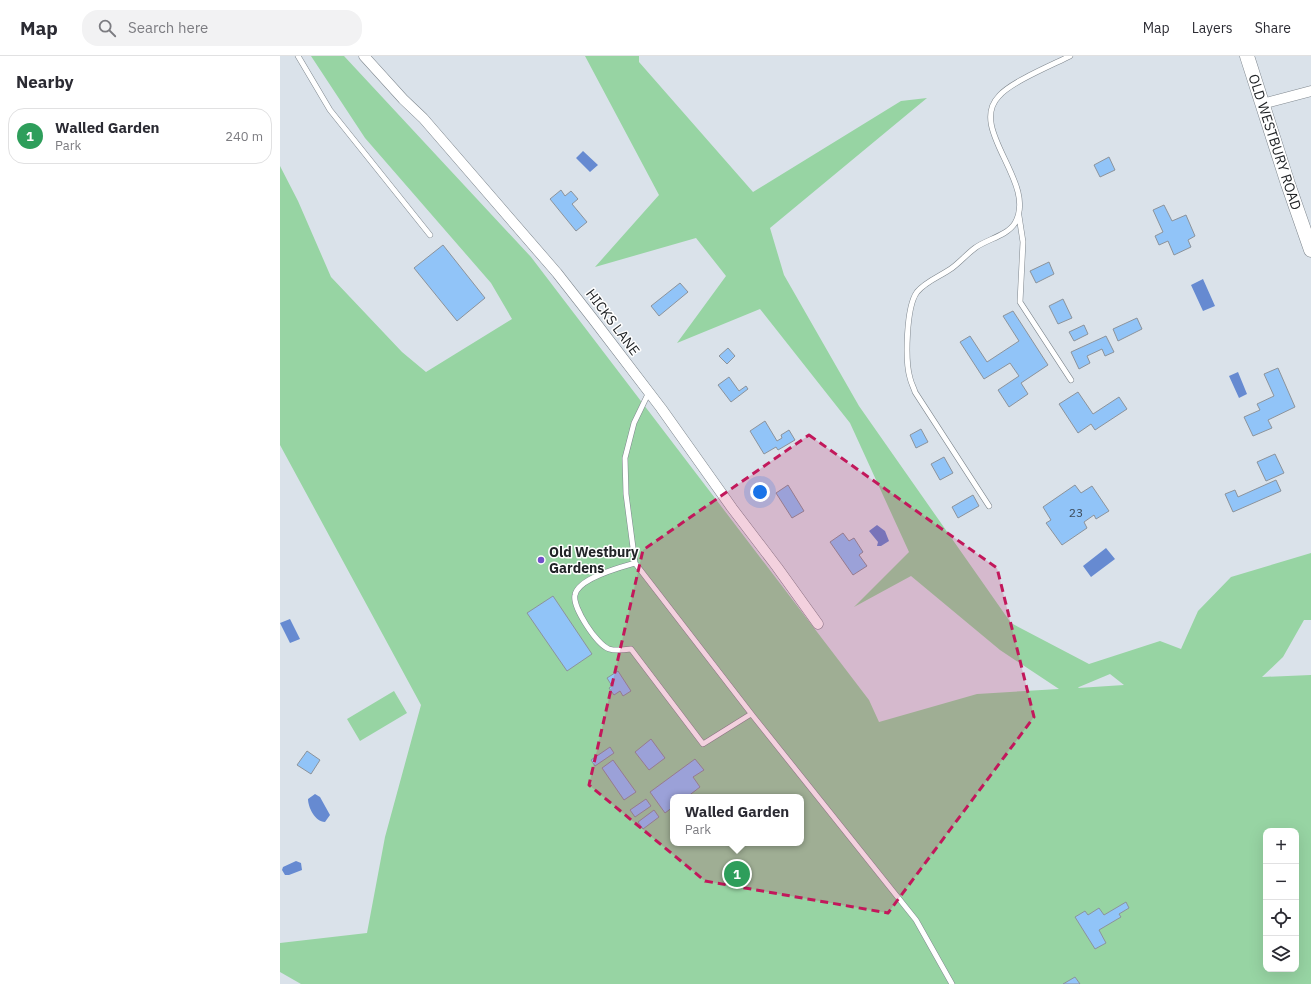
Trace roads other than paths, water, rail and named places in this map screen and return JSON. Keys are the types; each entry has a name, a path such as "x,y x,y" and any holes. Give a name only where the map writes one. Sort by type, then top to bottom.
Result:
{"street":[{"name":"HICKS LANE","path":"364,56 403,99 423,118 557,273 649,392 818,624"},
{"name":"OLD WESTBURY ROAD","path":"1247,56 1311,250"},
{"path":"1262,104 1311,91"}],"lane":[{"path":"298,56 330,110 430,236"},
{"path":"1070,56 1006,89 992,105 990,115 991,126 1015,180 1020,208 1019,215 1023,242 1020,302 1070,380"},
{"path":"989,506 915,392 910,378 908,361 911,307 917,292 928,283 952,268 975,248 1010,229 1019,215"},
{"path":"649,392 634,423 626,458 626,494 635,563 751,714 916,920 952,984"},
{"path":"635,563 612,569 581,586 575,594 576,607 600,644 610,650 630,649 703,744 751,714"}],"water":[{"path":"583,151 598,165 590,172 576,158"},
{"path":"1203,279 1215,306 1203,311 1191,285"},
{"path":"1238,372 1247,394 1239,398 1229,376"},
{"path":"877,525 885,531 889,541 881,546 877,546 878,542 869,531"},
{"path":"1106,548 1115,559 1091,577 1083,566"},
{"path":"290,619 300,639 290,643 280,623"},
{"path":"315,794 320,797 330,815 325,822 318,820 315,817 309,806 308,799"},
{"path":"296,861 301,863 302,870 285,875 282,870 283,867"}],"place":[{"name":"Old Westbury Gardens","path":"541,560"},
{"name":"Walled Garden","path":"737,874"}]}
